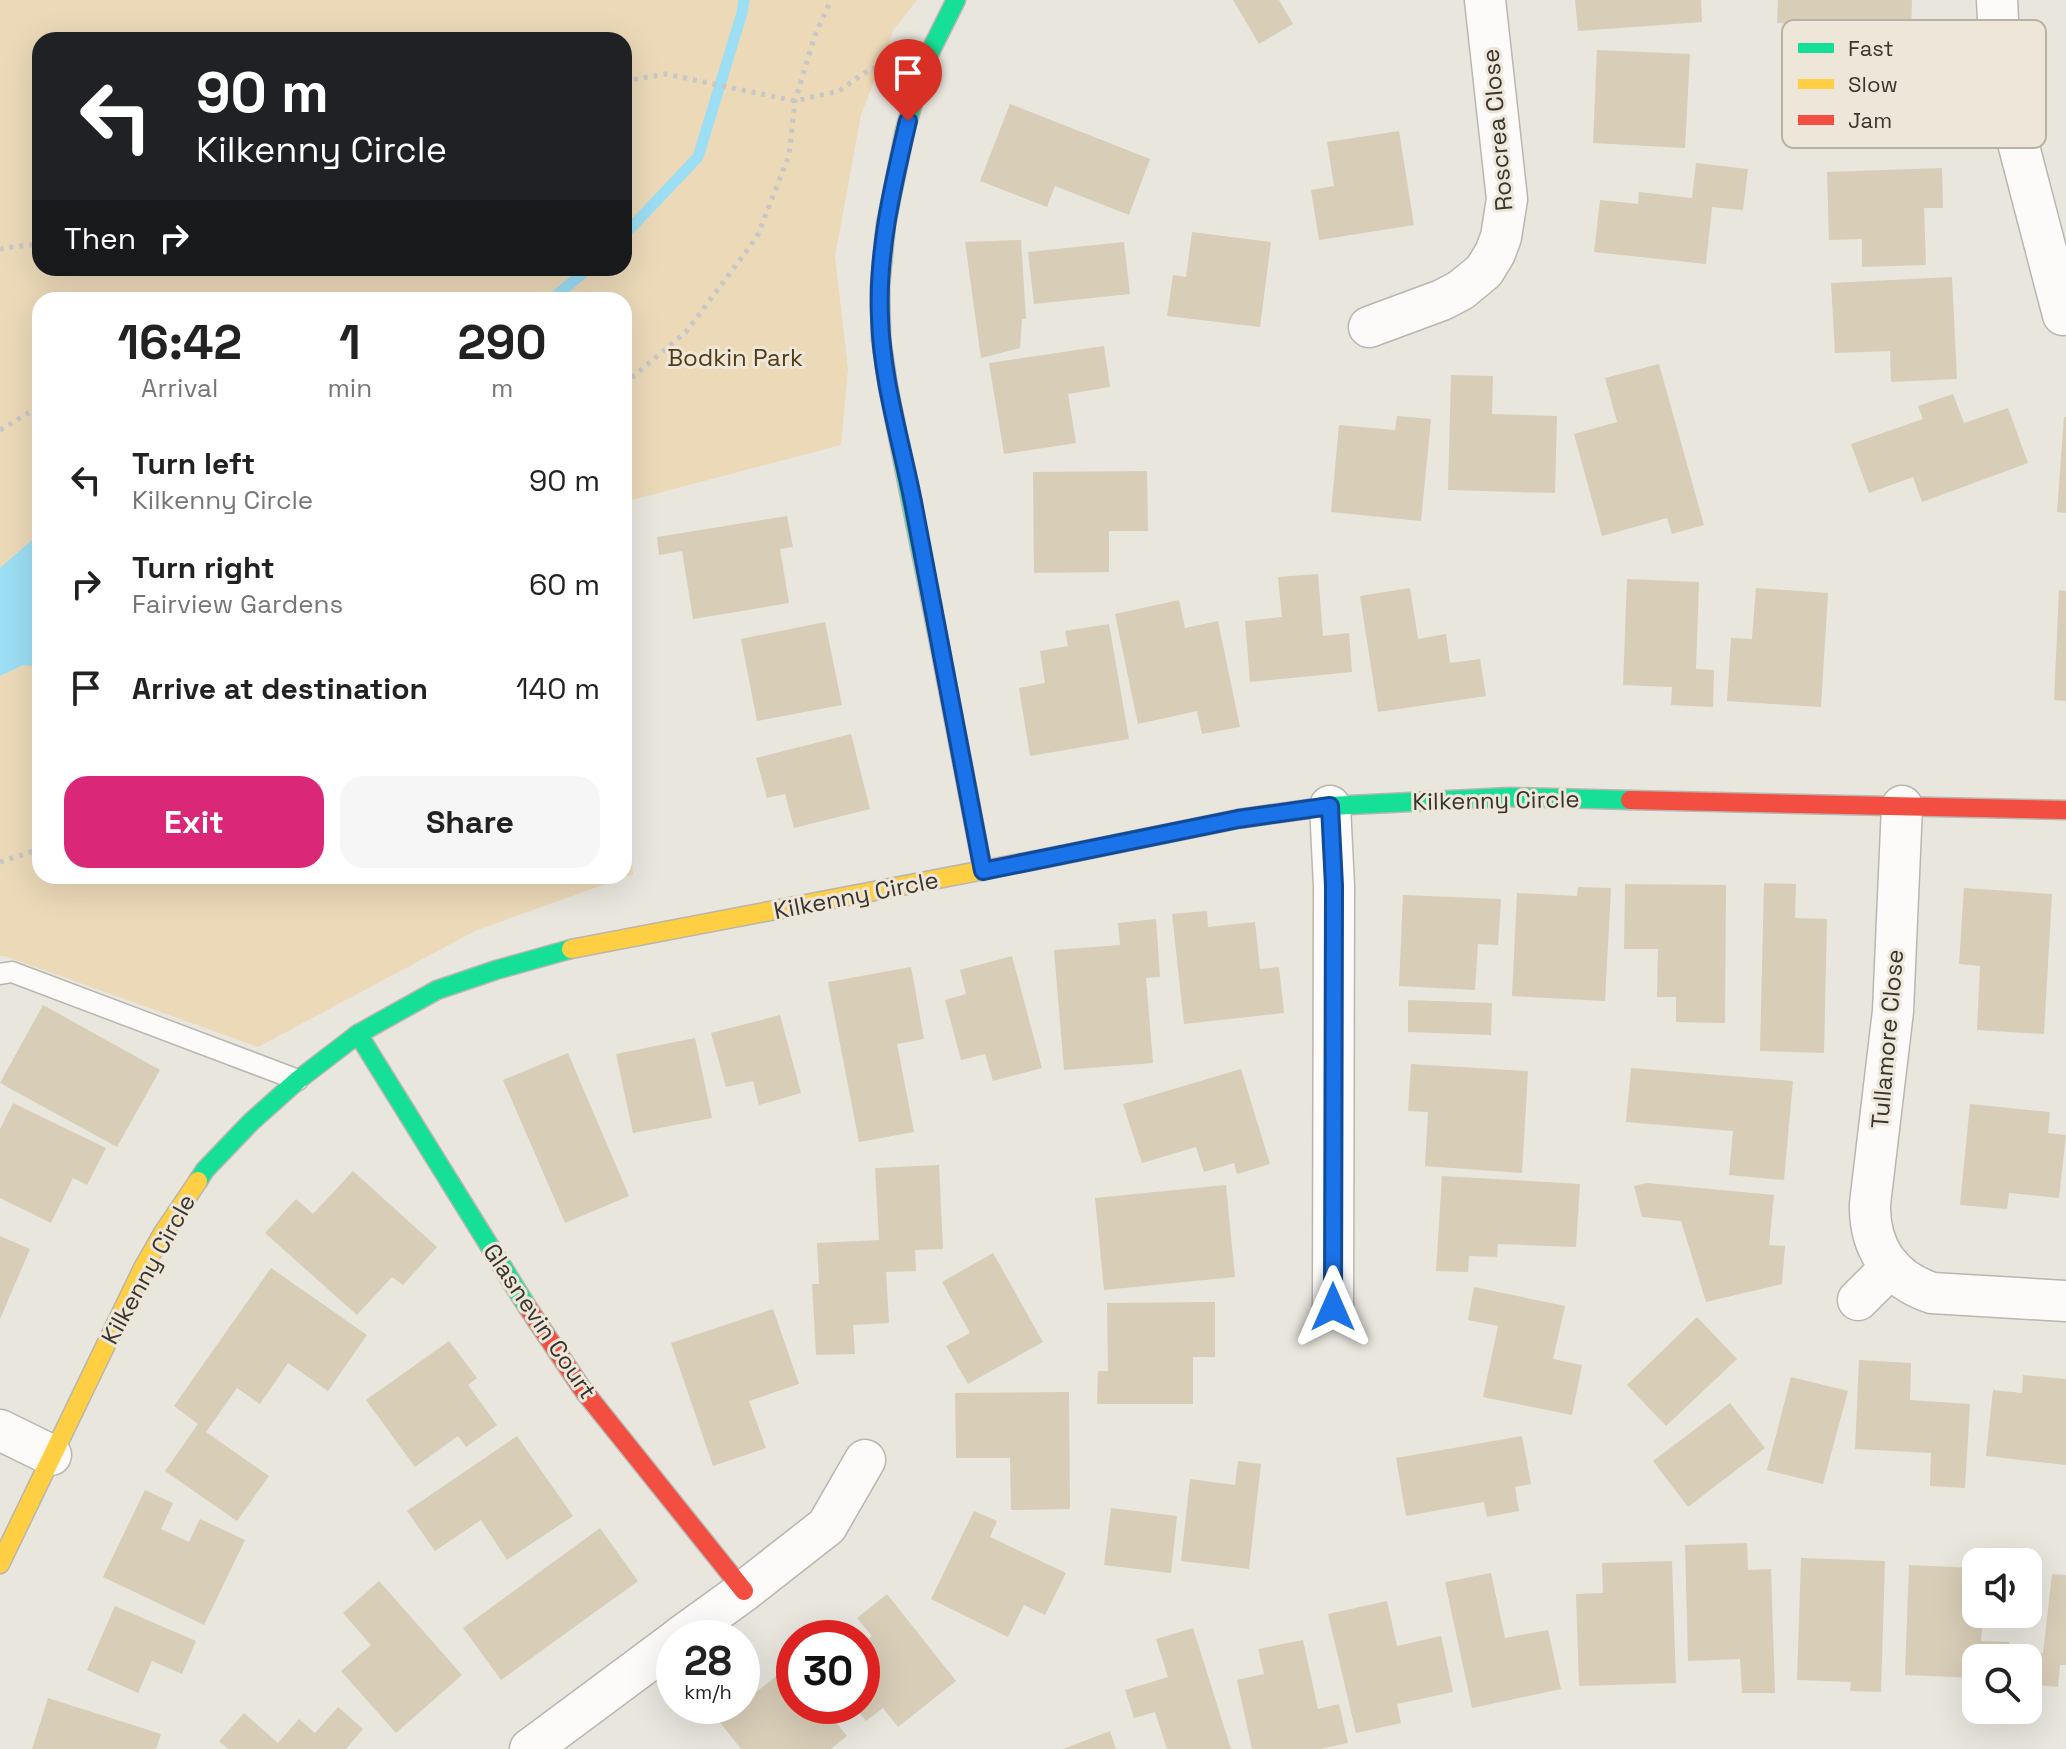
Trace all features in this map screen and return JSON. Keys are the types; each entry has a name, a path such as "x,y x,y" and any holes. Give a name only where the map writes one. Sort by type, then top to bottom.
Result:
{"street":[{"path":"956,0 923,69 893,188 881,266 880,317 885,376 907,474 983,871"},
{"name":"Roscrea Close","path":"1369,327 1461,290 1484,271 1501,237 1507,199 1485,0"},
{"path":"1997,0 1998,20"},
{"path":"2019,148 2063,315"},
{"name":"Kilkenny Circle","path":"0,1564 142,1270 205,1170 251,1122 298,1080 358,1034 437,990 564,950 1238,819 1330,806 1510,797 2066,810"},
{"path":"1330,806 1334,886 1333,1307"},
{"name":"Tullamore Close","path":"1902,806 1893,1011 1870,1204 1874,1240 1883,1258 1908,1283 1932,1293 2066,1301"},
{"name":"Glasnevin Court","path":"358,1034 544,1334 583,1390 744,1591"},
{"path":"1858,1300 1891,1267"},
{"path":"0,1430 51,1455"},
{"path":"704,1620 827,1526 865,1460"},
{"path":"530,1749 656,1655"}],"lane":[{"path":"0,974 12,972 298,1080"}],"path":[{"path":"632,377 686,332 757,237 789,155 795,101 815,35 831,0"},
{"path":"632,80 666,74 795,101 839,91 870,69 902,63 923,69"},
{"path":"0,250 32,245"},
{"path":"0,430 32,411"},
{"path":"0,862 32,852"}],"green space":[{"name":"Bodkin Park","path":"0,0 917,0 894,29 861,115 835,256 848,369 841,445 632,500 632,292 32,292 32,884 605,884 475,931 258,1047 0,956"}],"water":[{"path":"32,540 32,666 23,665 0,676 0,568"}],"building":[{"path":"1233,0 1279,0 1293,24 1259,44"},
{"path":"1575,0 1701,0 1702,22 1578,31"},
{"path":"1778,0 1912,0 1911,20 1782,20 1782,23 1777,23"},
{"path":"1597,50 1690,54 1685,148 1593,143"},
{"path":"1010,104 1150,159 1129,215 1055,186 1047,207 980,181"},
{"path":"1399,131 1414,225 1319,240 1311,190 1334,186 1327,142"},
{"path":"1696,163 1748,169 1743,210 1712,207 1706,264 1594,252 1600,200 1638,204 1639,192 1692,198"},
{"path":"1942,168 1943,208 1924,208 1926,265 1862,267 1862,239 1829,240 1827,172"},
{"path":"1192,232 1271,242 1260,327 1167,316 1173,275 1186,277"},
{"path":"1021,240 1026,319 1022,319 1020,348 981,358 965,242"},
{"path":"1124,242 1130,294 1034,304 1028,252"},
{"path":"1952,277 1957,379 1891,382 1890,351 1835,353 1831,283"},
{"path":"1104,346 1110,387 1068,394 1076,443 1004,454 989,363"},
{"path":"1659,364 1704,525 1672,534 1667,518 1602,536 1574,434 1617,422 1605,378"},
{"path":"1451,375 1493,376 1492,414 1557,416 1555,493 1448,490"},
{"path":"1953,394 1964,423 2008,408 2028,463 1922,502 1913,477 1869,493 1851,444 1923,419 1918,406"},
{"path":"1397,416 1431,419 1421,521 1331,512 1339,425 1395,430"},
{"path":"2066,417 2066,513 2057,512"},
{"path":"1147,471 1148,531 1109,531 1109,572 1034,573 1033,472"},
{"path":"787,516 793,547 780,549 789,603 693,619 682,551 659,555 657,537"},
{"path":"1318,574 1323,636 1349,633 1352,672 1250,682 1245,621 1282,617 1278,577"},
{"path":"1627,579 1699,582 1696,669 1714,670 1713,707 1671,705 1672,687 1623,685"},
{"path":"1410,588 1418,639 1446,634 1450,663 1480,659 1486,696 1378,712 1360,596"},
{"path":"1756,588 1828,593 1821,707 1727,701 1731,638 1752,639"},
{"path":"2059,590 2066,591 2066,701 2054,700"},
{"path":"1179,600 1185,628 1218,621 1240,727 1202,734 1197,711 1138,724 1115,614"},
{"path":"825,622 842,705 757,721 741,639"},
{"path":"1109,624 1129,739 1030,756 1019,688 1045,683 1040,651 1068,646 1065,631"},
{"path":"851,734 870,809 794,828 785,794 767,798 756,758"},
{"path":"1764,883 1796,884 1795,918 1827,919 1824,1053 1760,1051"},
{"path":"1625,884 1726,885 1725,1023 1676,1022 1676,997 1657,997 1658,949 1624,949"},
{"path":"1578,887 1611,888 1605,1001 1512,996 1517,893 1577,896"},
{"path":"1964,888 2052,894 2044,1034 1977,1030 1980,966 1959,964"},
{"path":"1403,895 1501,899 1498,945 1478,944 1475,990 1399,986"},
{"path":"1207,911 1208,927 1255,922 1260,969 1279,967 1284,1013 1184,1024 1172,914"},
{"path":"1156,919 1160,977 1146,978 1153,1063 1064,1070 1054,950 1120,945 1118,923"},
{"path":"1012,956 1042,1068 993,1081 985,1054 961,1060 945,1000 966,994 960,970"},
{"path":"911,967 924,1039 897,1044 914,1132 859,1142 828,982"},
{"path":"1408,1000 1492,1003 1491,1035 1408,1032"},
{"path":"43,1005 160,1070 117,1147 0,1083"},
{"path":"780,1015 801,1093 759,1105 753,1081 726,1087 711,1033"},
{"path":"695,1038 712,1118 633,1133 616,1054"},
{"path":"568,1053 629,1196 565,1223 503,1080"},
{"path":"1411,1064 1528,1071 1522,1173 1425,1166 1428,1112 1408,1111"},
{"path":"1631,1068 1793,1081 1784,1180 1729,1175 1733,1131 1626,1122"},
{"path":"1241,1069 1270,1164 1237,1174 1234,1163 1204,1172 1196,1147 1142,1163 1123,1104"},
{"path":"13,1103 106,1148 87,1185 73,1178 51,1223 0,1198 0,1129"},
{"path":"1970,1104 2050,1112 2048,1133 2066,1135 2059,1198 2009,1193 2007,1209 1960,1205"},
{"path":"939,1165 943,1249 915,1250 916,1271 886,1272 889,1323 853,1325 855,1354 816,1355 812,1284 819,1284 817,1243 879,1240 875,1168"},
{"path":"353,1171 437,1247 403,1285 392,1277 357,1315 265,1233 296,1199 313,1214"},
{"path":"1442,1176 1580,1184 1576,1247 1498,1244 1497,1257 1469,1256 1468,1272 1436,1271"},
{"path":"1647,1183 1774,1195 1769,1245 1785,1246 1782,1284 1706,1302 1681,1221 1642,1217 1634,1186"},
{"path":"1226,1185 1235,1277 1104,1290 1095,1198"},
{"path":"0,1236 30,1249 0,1319"},
{"path":"993,1253 1043,1342 968,1384 946,1346 970,1333 942,1282"},
{"path":"271,1268 367,1335 328,1391 288,1363 260,1404 237,1388 206,1432 269,1476 237,1521 165,1471 198,1424 174,1406"},
{"path":"1474,1287 1565,1306 1553,1359 1582,1365 1572,1415 1483,1397 1498,1326 1468,1320"},
{"path":"1215,1302 1215,1357 1193,1357 1193,1404 1097,1404 1098,1371 1108,1371 1107,1303"},
{"path":"773,1309 799,1384 749,1401 766,1448 713,1466 671,1343"},
{"path":"1697,1317 1737,1359 1666,1426 1627,1385"},
{"path":"449,1341 477,1378 468,1385 497,1425 466,1447 458,1436 415,1467 366,1400"},
{"path":"1859,1360 1911,1363 1910,1400 1970,1404 1965,1488 1930,1486 1931,1453 1855,1449"},
{"path":"2023,1375 2066,1379 2066,1465 1986,1456 1993,1390 2022,1393"},
{"path":"1791,1377 1848,1391 1823,1484 1767,1470"},
{"path":"1069,1392 1070,1509 1011,1510 1010,1458 956,1458 955,1393"},
{"path":"1730,1403 1765,1448 1688,1507 1653,1461"},
{"path":"517,1436 573,1516 507,1560 481,1520 435,1551 407,1511"},
{"path":"1522,1436 1531,1484 1515,1487 1519,1511 1487,1517 1484,1502 1406,1516 1396,1458"},
{"path":"1238,1461 1261,1464 1249,1569 1181,1561 1190,1479 1235,1485"},
{"path":"145,1490 173,1503 161,1529 189,1542 200,1519 245,1540 204,1625 103,1577"},
{"path":"1111,1508 1177,1516 1171,1573 1104,1565"},
{"path":"974,1511 997,1521 990,1537 1066,1573 1045,1615 1024,1605 1008,1637 931,1599"},
{"path":"600,1528 638,1581 501,1680 463,1628"},
{"path":"1747,1543 1748,1570 1771,1569 1775,1693 1742,1693 1740,1659 1688,1661 1685,1545"},
{"path":"1801,1558 1885,1561 1881,1692 1850,1691 1851,1682 1797,1680"},
{"path":"1672,1561 1676,1683 1579,1686 1576,1594 1603,1593 1602,1563"},
{"path":"1909,1565 1962,1567 1962,1628 1982,1628 1981,1641 2009,1644 1962,1644 1962,1677 1905,1675"},
{"path":"1491,1573 1505,1638 1548,1630 1561,1689 1472,1708 1445,1582"},
{"path":"2052,1574 2066,1575 2066,1665 2060,1665 2058,1687 2042,1685"},
{"path":"379,1581 462,1675 396,1733 341,1671 371,1645 343,1613"},
{"path":"887,1594 956,1681 898,1727 883,1708 880,1710 880,1620 857,1618"},
{"path":"1387,1601 1397,1646 1441,1636 1453,1692 1397,1704 1401,1723 1356,1733 1328,1614"},
{"path":"115,1606 196,1641 182,1674 152,1661 138,1693 87,1670"},
{"path":"1193,1628 1231,1749 1167,1749 1155,1712 1134,1718 1125,1690 1168,1677 1156,1639"},
{"path":"1303,1640 1318,1709 1339,1704 1348,1743 1320,1749 1252,1749 1237,1680 1264,1674 1258,1649"},
{"path":"776,1677 776,1724 837,1724 847,1736 831,1749 741,1749 721,1724 760,1724 760,1689"},
{"path":"48,1698 161,1734 156,1749 32,1749"},
{"path":"338,1707 363,1729 346,1749 228,1749 219,1741 244,1713 278,1743 299,1719 315,1733"},
{"path":"1110,1731 1116,1749 1063,1749"}],"waterway":[{"path":"632,227 698,157 744,0"},
{"path":"560,292 580,276"}],"traffic: fast":[{"path":"940,647 888,386 881,339 880,286 886,224 905,130 925,62 956,0"},
{"path":"1047,858 1238,819 1330,806 1510,797 1630,800"},
{"path":"198,1181 251,1122 298,1080 358,1034 437,990 571,949"},
{"path":"358,1034 528,1308"}],"traffic: slow":[{"path":"571,949 1047,858"},
{"path":"0,1564 142,1270 198,1181"}],"traffic: jam":[{"path":"940,647 983,871"},
{"path":"1630,800 2066,810"},
{"path":"528,1308 583,1390 744,1591"}],"route":[{"path":"908,121 893,188 881,266 880,317 885,376 907,474 983,871 1238,819 1330,806 1334,886 1333,1307"}]}
